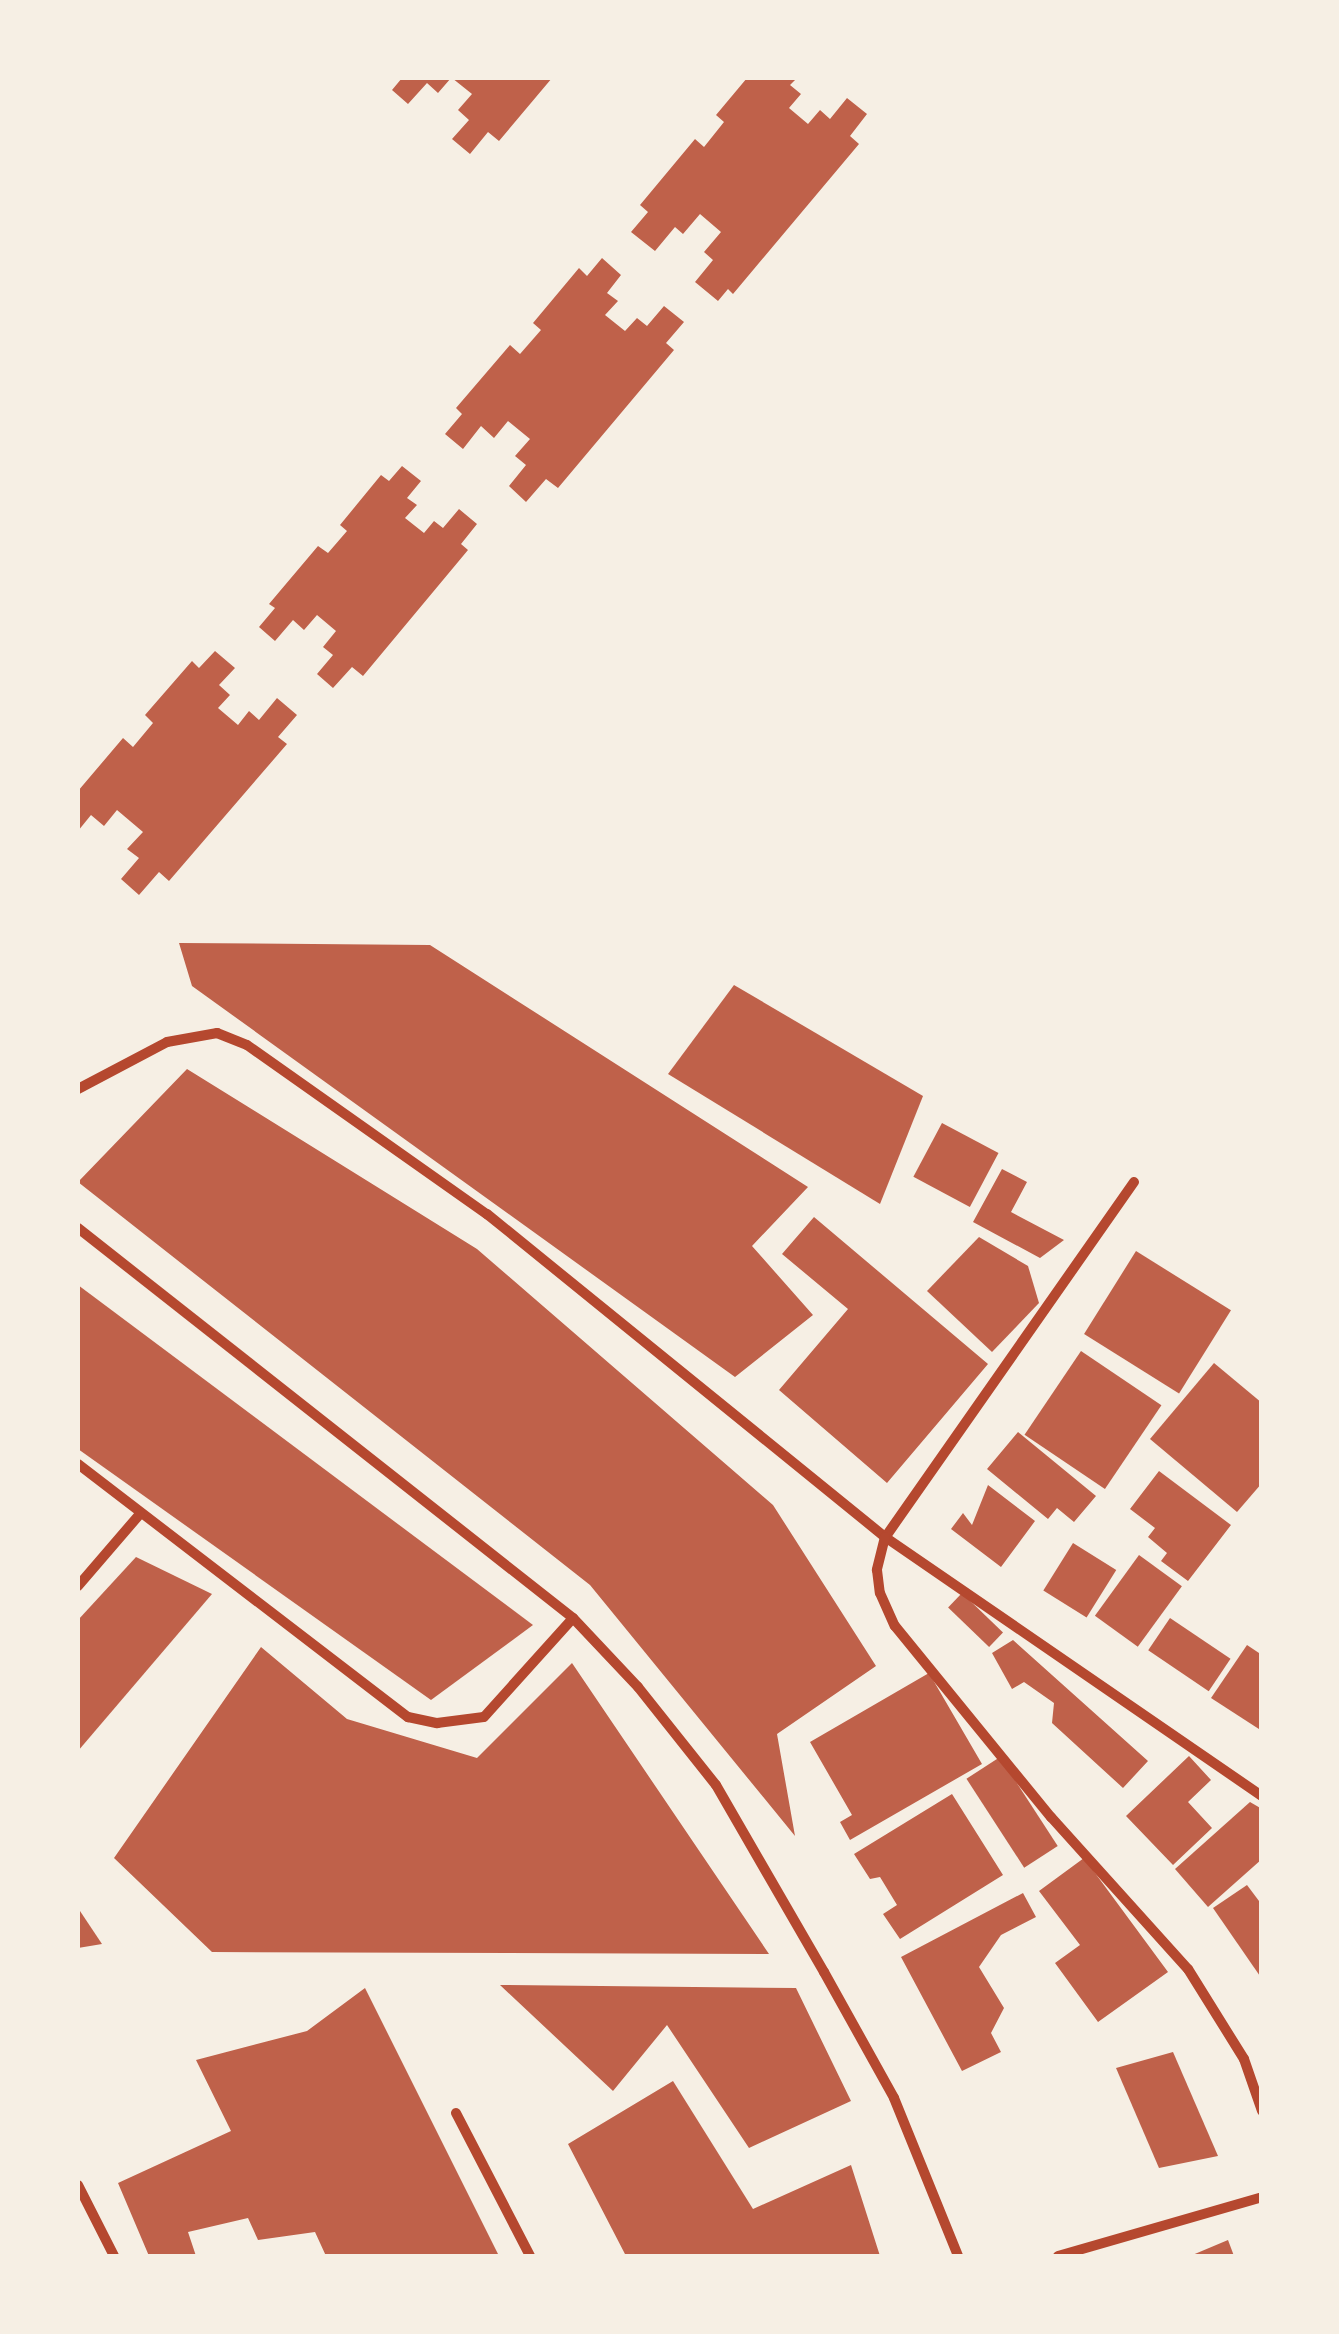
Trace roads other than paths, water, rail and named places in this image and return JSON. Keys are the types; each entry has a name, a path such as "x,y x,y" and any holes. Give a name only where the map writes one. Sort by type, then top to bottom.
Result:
{"street":[{"path":"78,1088 167,1042 217,1033 247,1045 487,1214 885,1538 1262,1796"},
{"path":"1134,1182 885,1538 876,1570 895,1626 1051,1817 1188,1970 1244,2058 1262,2111"},
{"path":"78,1228 573,1618 716,1785 894,2098 958,2256"},
{"path":"78,1464 408,1716 437,1724 484,1716 573,1618"},
{"path":"78,1586 140,1514"},
{"path":"456,2114 530,2256"},
{"path":"78,2185 114,2256"},
{"path":"1058,2256 1262,2197"}]}
